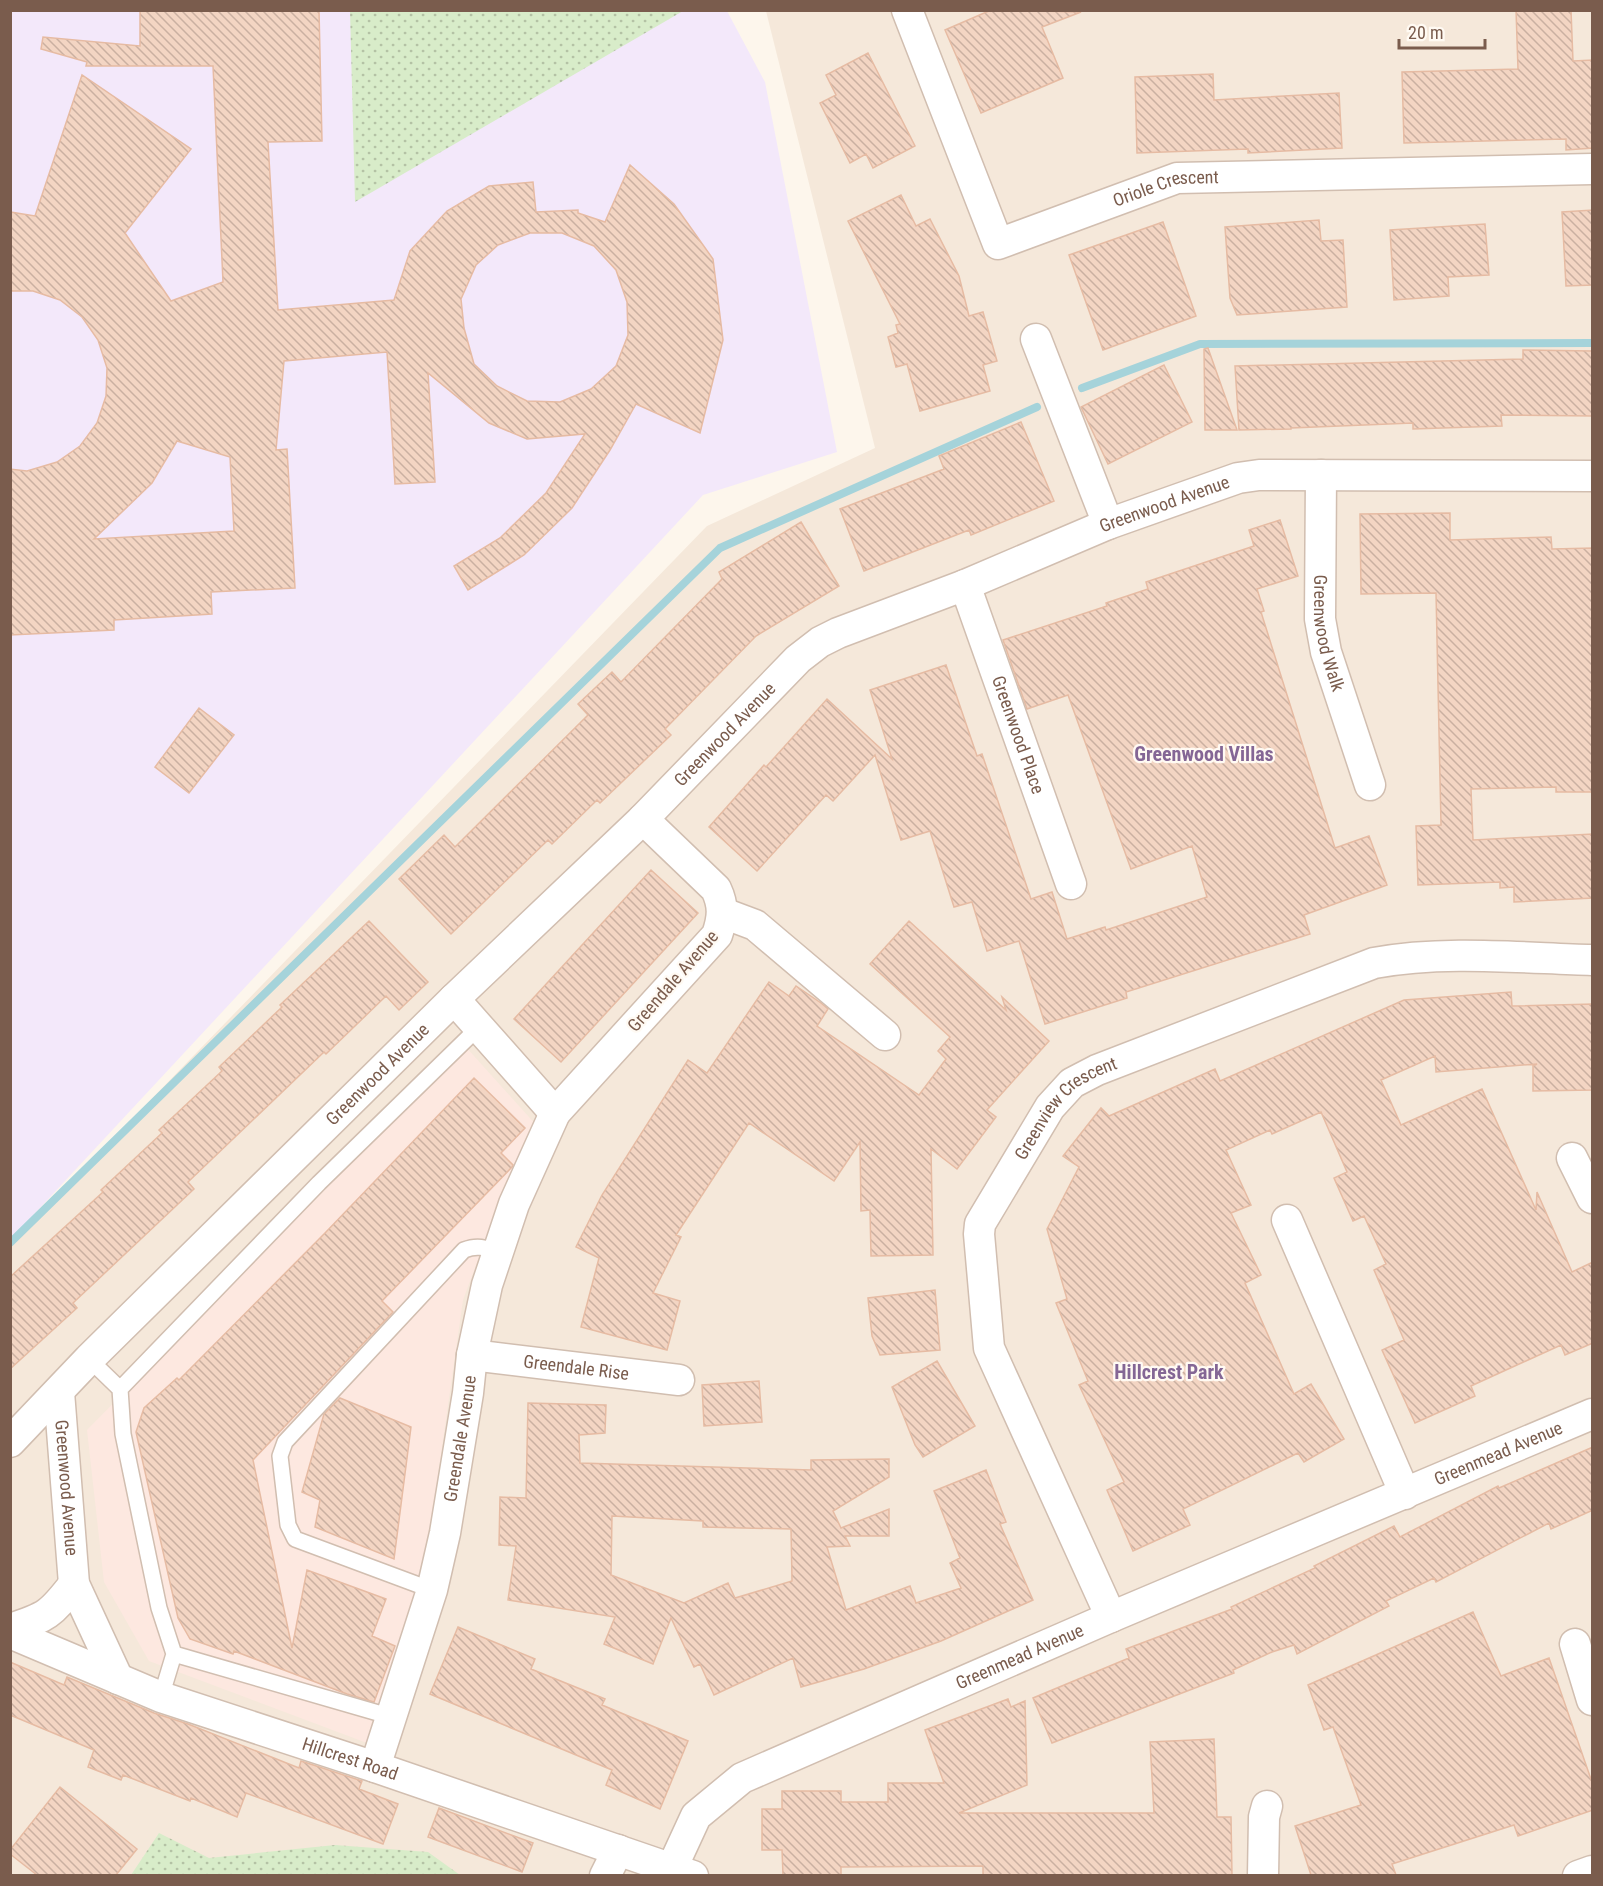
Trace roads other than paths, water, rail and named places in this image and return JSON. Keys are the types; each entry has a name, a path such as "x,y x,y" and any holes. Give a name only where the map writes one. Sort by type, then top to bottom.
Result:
{"street":[{"name":"Oriole Crescent","path":"907,10 998,243 1177,178 1593,169"},
{"path":"1036,339 1108,524"},
{"name":"Greenwood Avenue","path":"10,1442 89,1359 454,999 643,819 798,659 820,642 965,585 1108,524 1238,478 1259,475 1593,476"},
{"name":"Greenwood Walk","path":"1321,475 1320,619 1326,652 1370,784"},
{"name":"Greenwood Place","path":"965,585 1071,884"},
{"name":"Greendale Avenue","path":"375,1767 393,1717 432,1590 445,1533 472,1355 487,1285 514,1204 555,1113 717,934 723,914 722,902 716,890 643,819"},
{"path":"723,914 755,925 885,1035"},
{"name":"Greenview Crescent","path":"1111,1617 989,1348 986,1330 980,1224 1050,1107 1072,1083 1097,1070 1374,963 1405,958 1482,957 1593,960"},
{"path":"454,999 555,1113"},
{"path":"1572,1158 1593,1198"},
{"path":"1287,1220 1405,1494"},
{"name":"Greendale Rise","path":"472,1355 679,1380"},
{"name":"Greenwood Avenue","path":"59,1392 74,1584 118,1679"},
{"name":"Greenmead Avenue","path":"683,1872 696,1816 742,1778 1111,1617 1593,1414"},
{"path":"10,1631 41,1619 57,1606 74,1584"},
{"name":"Hillcrest Road","path":"10,1631 161,1696 375,1767 612,1863 683,1872"},
{"path":"1575,1644 1593,1700"},
{"path":"1263,1875 1264,1817 1267,1806"},
{"path":"1578,1875 1593,1871"}],"lane":[{"name":"Greenwood Avenue","path":"120,1389 319,1184 479,1027"},
{"path":"432,1590 295,1539 288,1525 280,1456 285,1442 464,1250 474,1246 486,1247 498,1253"},
{"path":"89,1359 120,1389 123,1434 159,1608 174,1654 161,1696"},
{"path":"174,1654 393,1717"}],"waterway":[{"path":"1082,388 1200,344 1592,343"},
{"path":"10,1243 720,548 1037,407"}],"district":[{"name":"Greenwood Villas","path":"1204,754"},
{"name":"Hillcrest Park","path":"1169,1372"}]}
